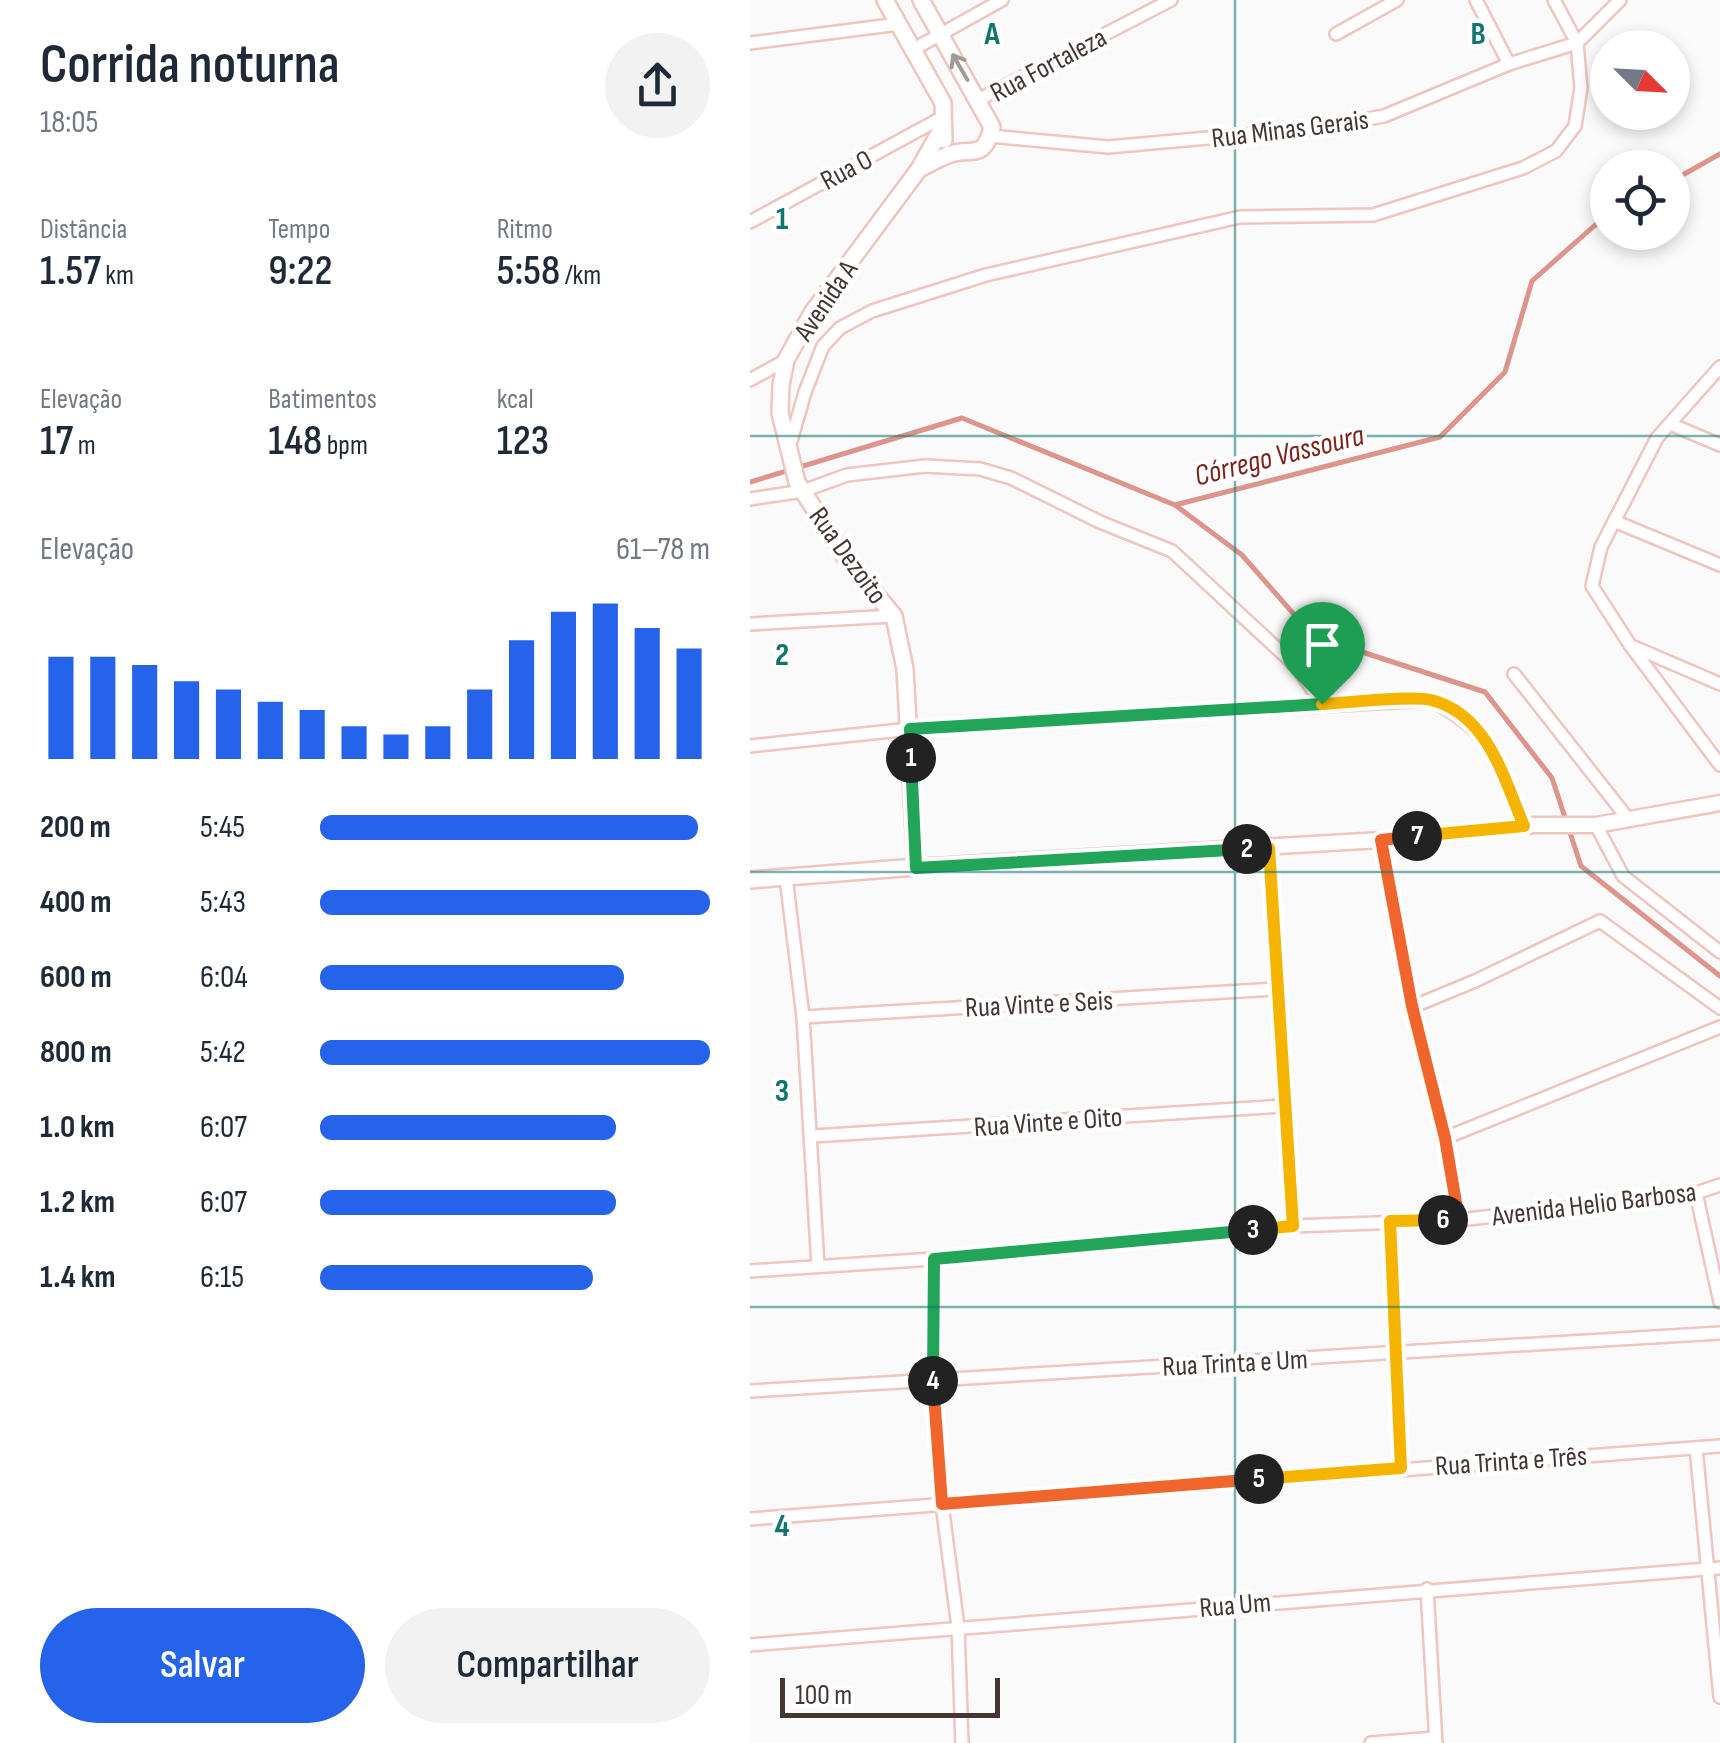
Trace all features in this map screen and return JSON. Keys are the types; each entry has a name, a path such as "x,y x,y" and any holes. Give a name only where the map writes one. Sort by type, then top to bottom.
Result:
{"main road":[{"path":"885,0 943,103 944,142 955,152"},
{"path":"921,0 990,119 990,136"},
{"name":"Avenida A","path":"800,487 780,413 786,360 812,312 918,170 942,124"},
{"name":"Avenida A","path":"918,170 955,152 974,153 990,136"},
{"name":"Rua Dezoito","path":"800,487 846,557 894,616 905,668 916,868"},
{"path":"750,880 916,868"}],"street":[{"path":"914,49 1002,0"},
{"name":"Rua Fortaleza","path":"978,100 1170,0"},
{"path":"1336,34 1397,0"},
{"path":"1476,0 1509,64"},
{"path":"790,448 823,346 840,328 872,311 986,275 1240,217 1373,214 1523,168 1556,151 1575,126 1582,88 1577,43 1554,0"},
{"path":"1577,43 1620,0"},
{"path":"750,43 899,24"},
{"name":"Rua Minas Gerais","path":"990,136 1108,147 1318,128 1384,116 1509,64 1577,43"},
{"name":"Rua O","path":"750,222 942,124"},
{"path":"750,380 786,360"},
{"path":"1720,368 1657,438 1600,547 1592,586 1630,646 1720,765"},
{"path":"1670,424 1720,445"},
{"path":"750,499 846,475 926,466 980,468 1011,478 1100,522 1172,551 1297,667 1322,704"},
{"path":"1614,521 1720,565"},
{"path":"750,624 894,616"},
{"path":"1630,646 1720,684"},
{"path":"1514,674 1629,820"},
{"path":"750,746 910,729 1430,700 1463,716 1487,741 1528,826"},
{"path":"916,868 1269,848 1528,826 1596,825 1720,803"},
{"path":"1596,825 1623,876 1720,952"},
{"path":"1381,840 1412,1006 1445,1138 1459,1220"},
{"path":"1269,848 1293,1226"},
{"path":"786,876 813,1136 818,1266"},
{"path":"1412,1006 1475,981 1600,921 1720,1008"},
{"name":"Rua Vinte e Seis","path":"803,1017 1276,989"},
{"path":"1445,1138 1720,1027"},
{"name":"Rua Vinte e Oito","path":"813,1136 1283,1106"},
{"name":"Avenida Helio Barbosa","path":"750,1271 934,1259 1293,1226 1459,1220 1696,1193 1720,1185"},
{"path":"1696,1193 1720,1302"},
{"path":"1390,1221 1401,1468"},
{"path":"934,1259 933,1378 942,1504 958,1627 962,1743"},
{"name":"Rua Trinta e Um","path":"750,1391 1720,1333"},
{"name":"Rua Trinta e Três","path":"750,1519 1720,1446"},
{"path":"1696,1448 1714,1568 1720,1698"},
{"name":"Rua Um","path":"750,1644 1714,1568"},
{"path":"1371,1743 1435,1741 1427,1588"}],"waterway":[{"name":"Córrego Vassoura","path":"1690,171 1720,154"},
{"name":"Córrego Vassoura","path":"1175,505 1440,437 1505,372 1532,281 1590,230"},
{"path":"750,482 962,418 1175,505 1242,555 1313,636 1485,692 1552,778 1581,866 1720,976"}],"route":[{"path":"1430,700 1463,716 1487,741 1524,826 1381,840 1412,1006 1445,1138 1459,1220 1390,1221 1401,1468 942,1504 933,1378 934,1259 1293,1226 1269,848 916,868 910,729 1322,704 1430,700"}]}
